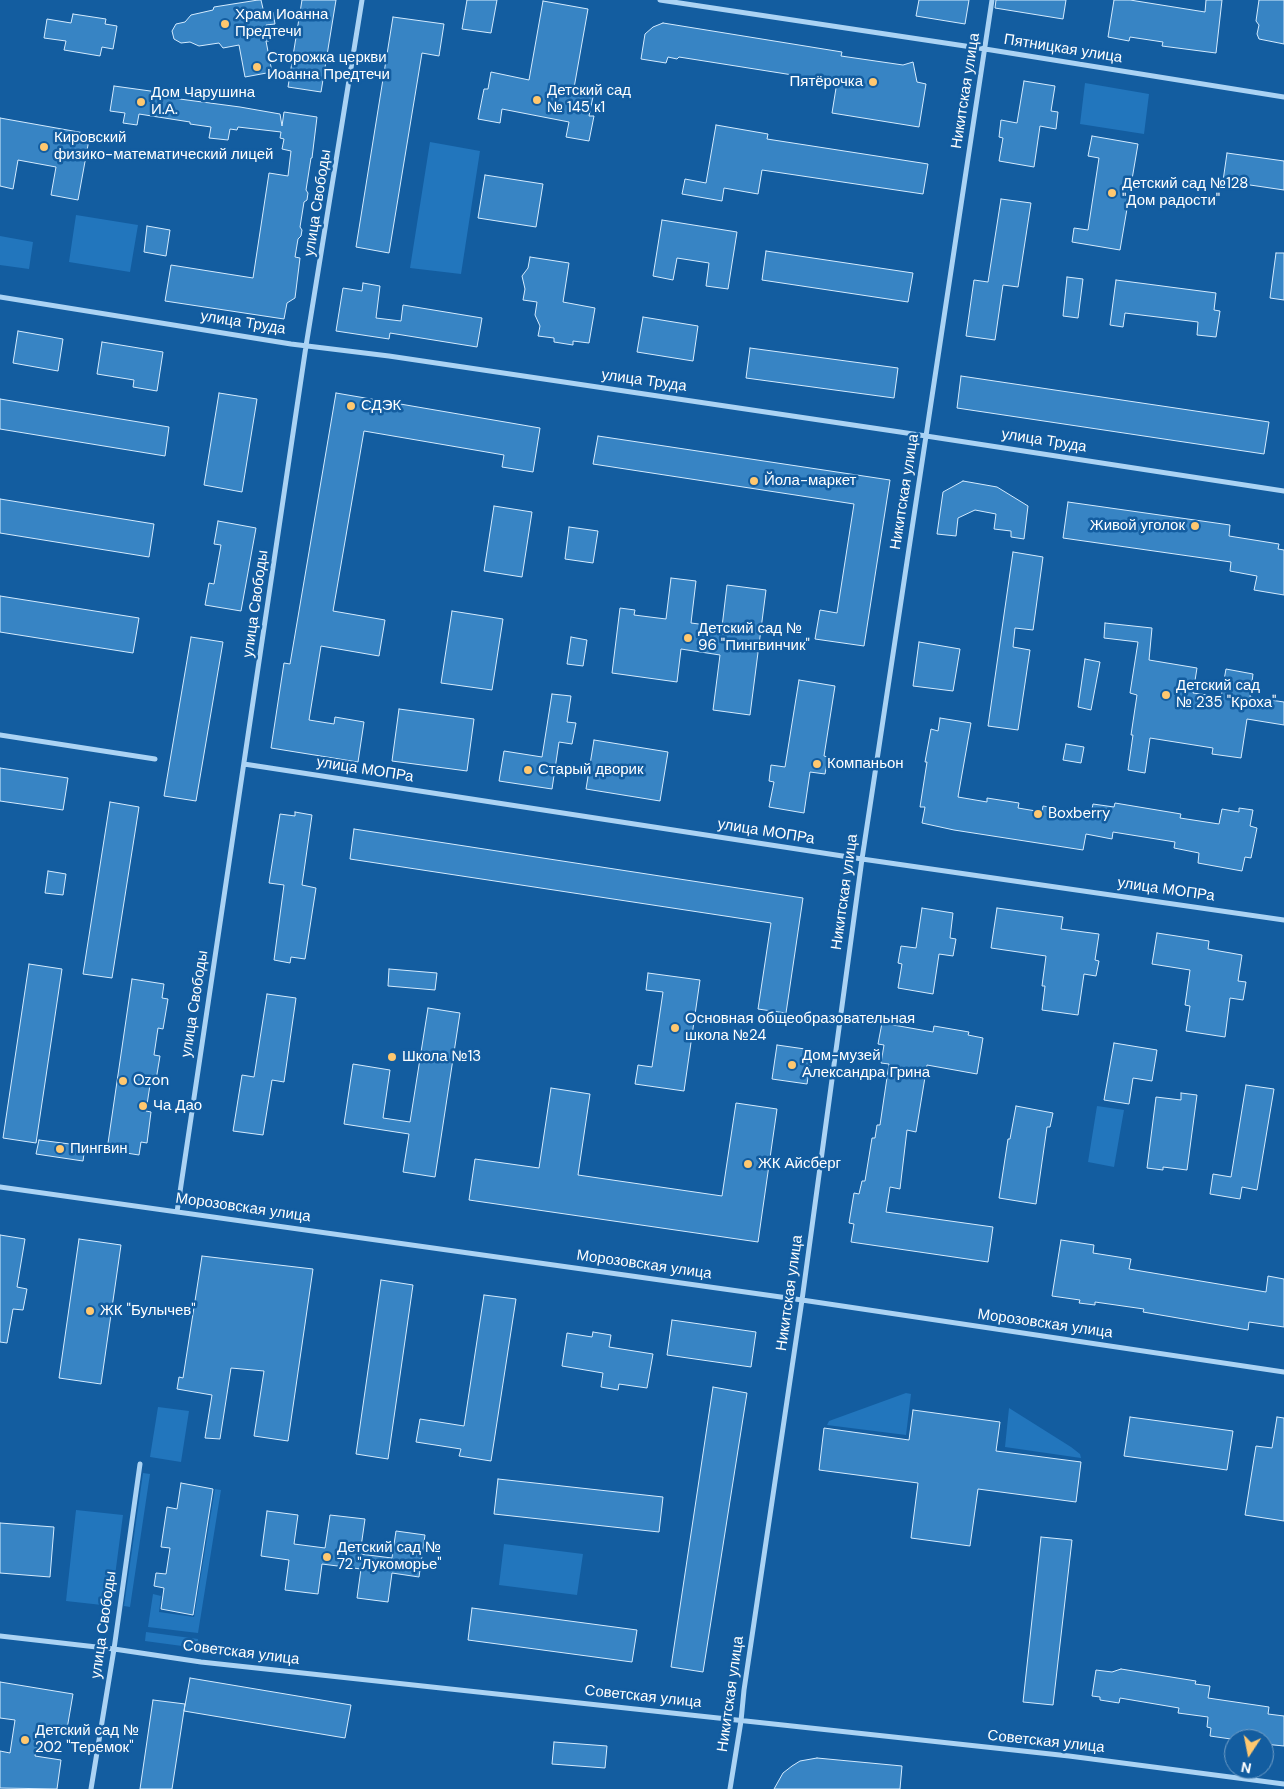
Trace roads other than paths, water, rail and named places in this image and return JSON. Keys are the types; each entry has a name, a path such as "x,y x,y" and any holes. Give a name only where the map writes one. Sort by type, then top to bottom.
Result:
{"street":[{"name":"улица Свободы","path":"177,1212 306,346 362,0"},
{"name":"Пятницкая улица","path":"660,0 985,49 1284,97"},
{"name":"Никитская улица","path":"730,1789 742,1720 744,1690 802,1300 862,859 992,0"},
{"name":"улица Труда","path":"0,297 306,346 389,356 1284,490"},
{"path":"0,735 155,759"},
{"name":"улица МОПРа","path":"244,764 862,859 1284,920"},
{"name":"Морозовская улица","path":"0,1187 802,1300 1284,1372"},
{"name":"улица Свободы","path":"91,1789 114,1648 140,1464"},
{"name":"Советская улица","path":"0,1636 114,1648 201,1662 1069,1756 1284,1784"}],"place":[{"name":"Храм Иоанна Предтечи","path":"225,24"},
{"name":"Сторожка церкви Иоанна Предтечи","path":"257,67"},
{"name":"Пятёрочка","path":"873,82"},
{"name":"Детский сад № 145 к1","path":"537,100"},
{"name":"Дом Чарушина И.А.","path":"141,102"},
{"name":"Кировский физико-математический лицей","path":"44,147"},
{"name":"Детский сад №128 \"Дом радости\"","path":"1112,193"},
{"name":"СДЭК","path":"351,406"},
{"name":"Йола-маркет","path":"754,481"},
{"name":"Живой уголок","path":"1195,526"},
{"name":"Детский сад № 96 \"Пингвинчик\"","path":"688,638"},
{"name":"Детский сад № 235 \"Кроха\"","path":"1166,695"},
{"name":"Компаньон","path":"817,764"},
{"name":"Старый дворик","path":"528,770"},
{"name":"Boxberry","path":"1038,814"},
{"name":"Основная общеобразовательная школа №24","path":"675,1028"},
{"name":"Школа №13","path":"392,1057"},
{"name":"Дом-музей Александра Грина","path":"792,1065"},
{"name":"Ozon","path":"123,1081"},
{"name":"Ча Дао","path":"143,1106"},
{"name":"Пингвин","path":"60,1149"},
{"name":"ЖК Айсберг","path":"748,1164"},
{"name":"ЖК \"Булычев\"","path":"90,1311"},
{"name":"Детский сад № 72 \"Лукоморье\"","path":"327,1557"},
{"name":"Детский сад № 202 \"Теремок\"","path":"25,1740"}]}
